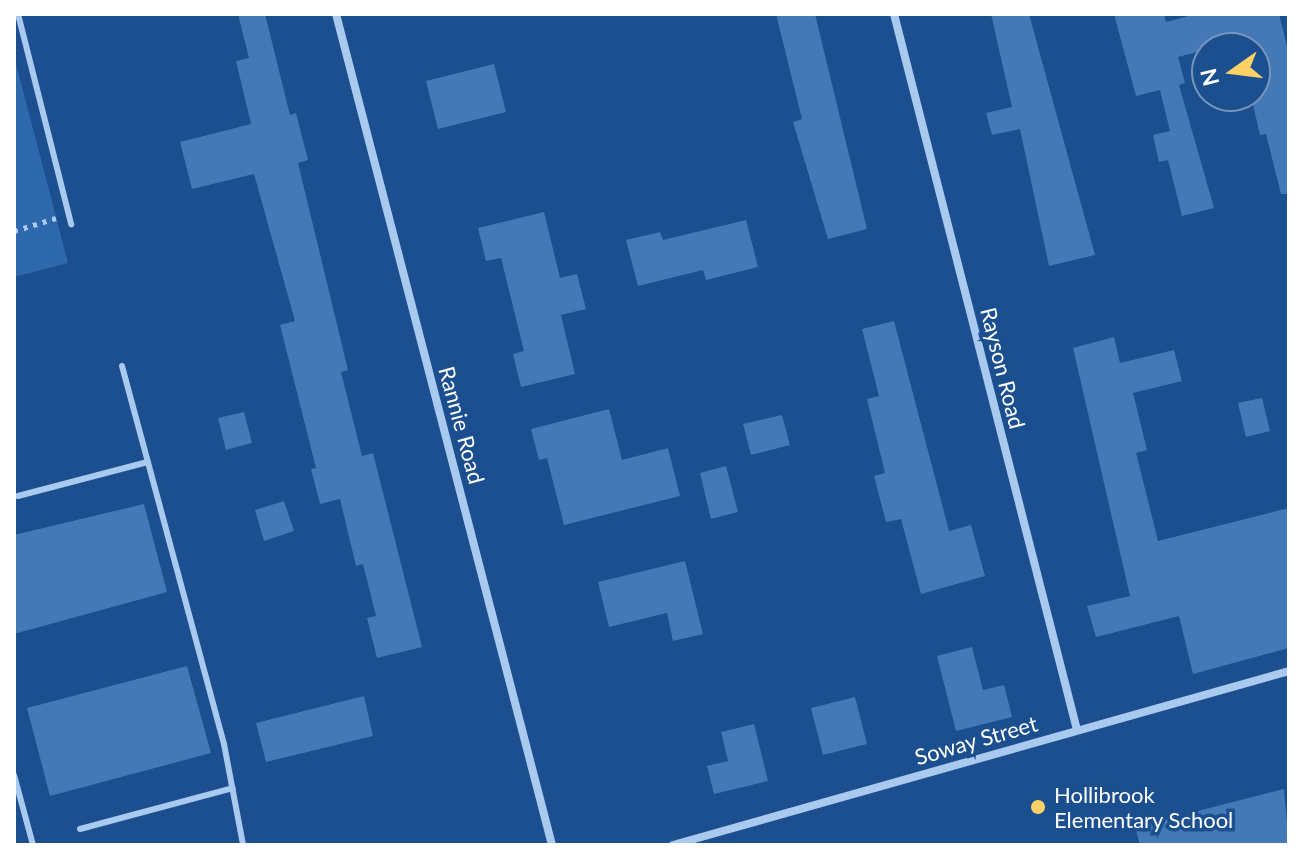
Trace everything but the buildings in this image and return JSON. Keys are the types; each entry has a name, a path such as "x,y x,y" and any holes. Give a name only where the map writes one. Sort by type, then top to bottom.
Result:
{"street":[{"name":"Rannie Road","path":"336,14 552,845"},
{"name":"Rayson Road","path":"894,14 1077,730"},
{"name":"Soway Street","path":"673,845 1289,671"}],"lane":[{"path":"18,14 71,224"},
{"path":"122,366 233,788 243,845"},
{"path":"18,496 148,462"},
{"path":"14,775 33,845"},
{"path":"80,829 233,788"}],"path":[{"path":"14,231 69,214"}],"shaded area":[{"path":"14,56 68,263 14,277"}],"place":[{"name":"Hollibrook Elementary School","path":"1038,807"}]}
